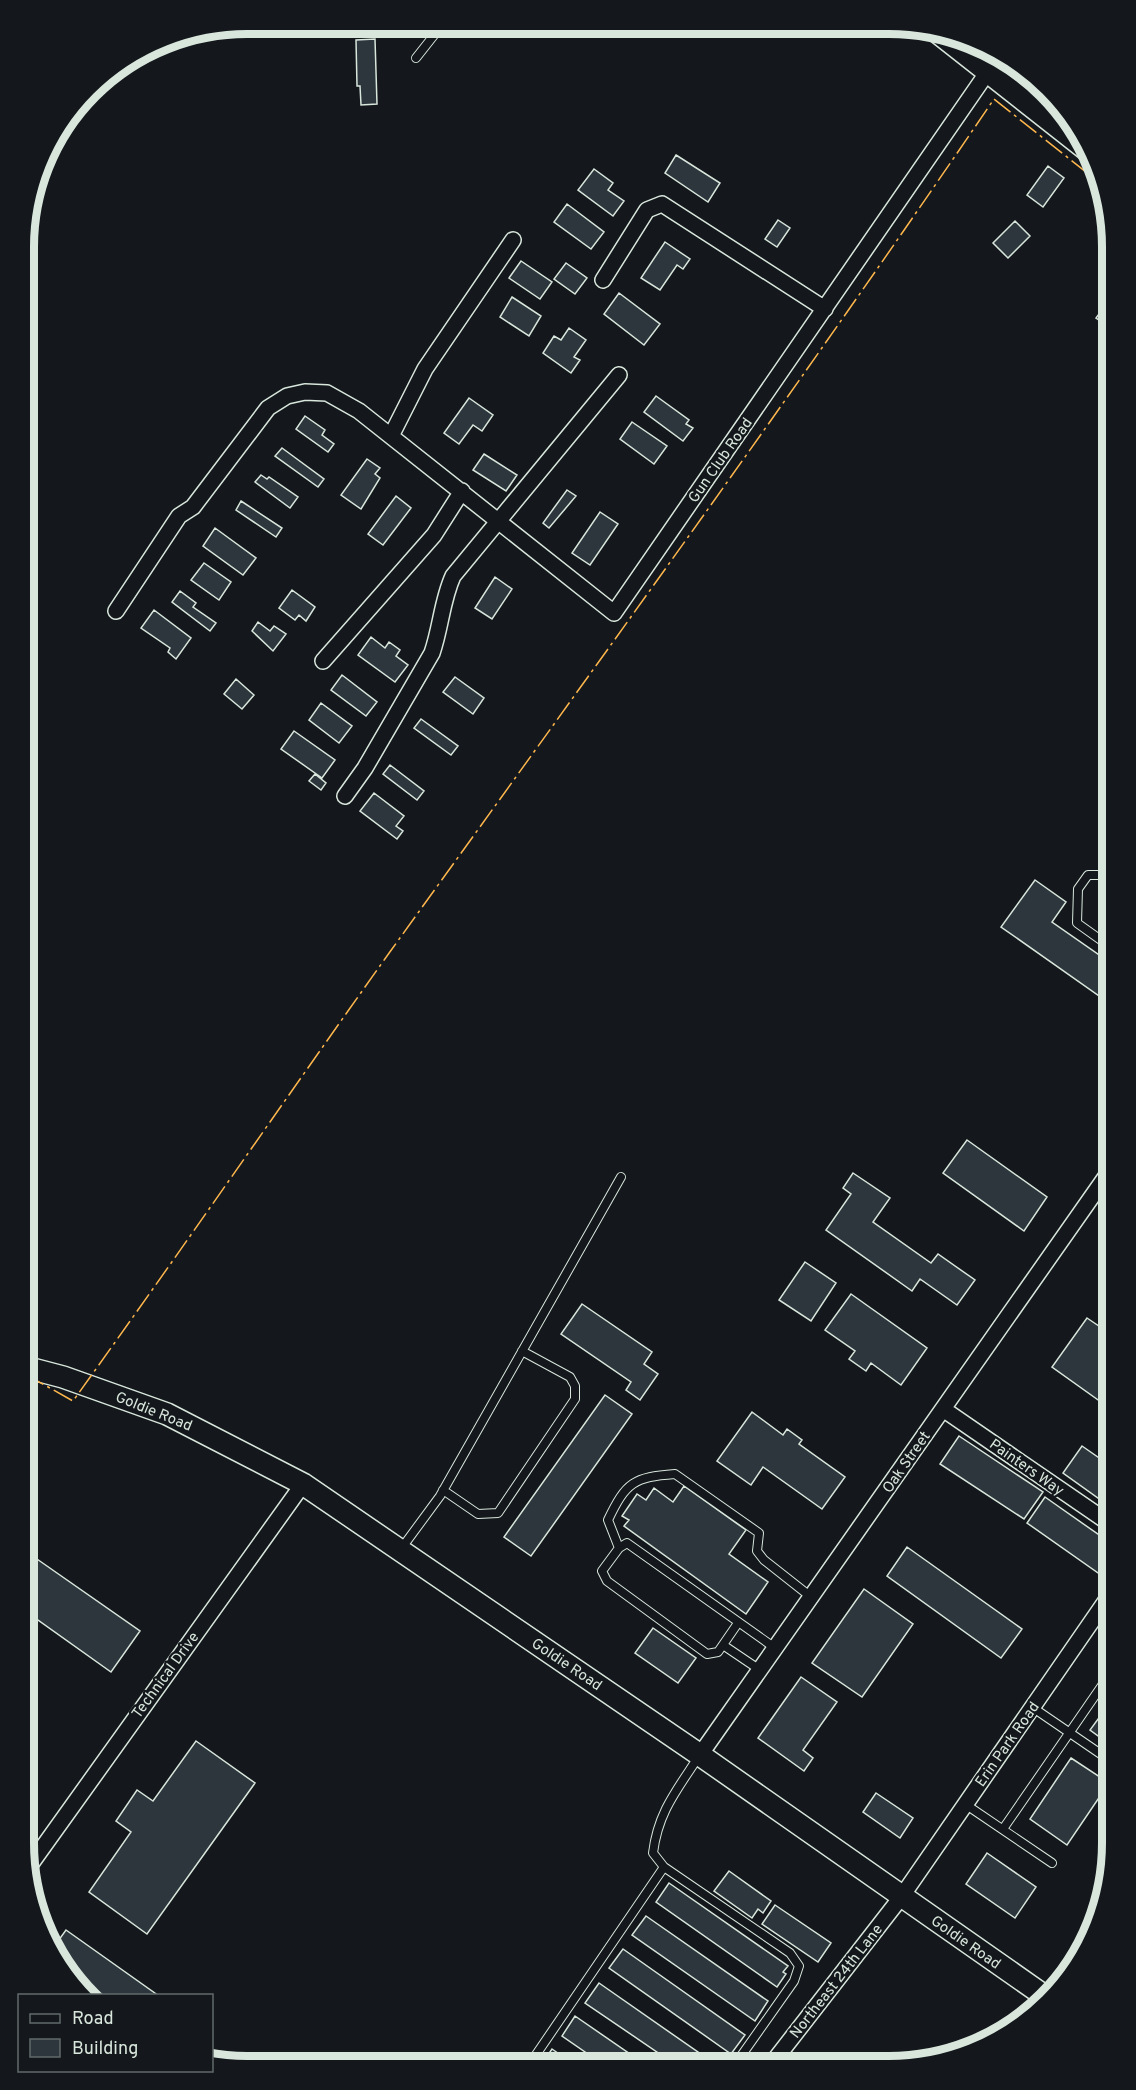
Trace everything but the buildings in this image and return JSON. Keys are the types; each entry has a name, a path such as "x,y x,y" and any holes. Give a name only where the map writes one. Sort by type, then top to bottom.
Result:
{"street":[{"path":"952,45 1071,138"},
{"name":"Gun Club Road","path":"116,611 179,516 192,507 268,408 287,396 305,392 327,393 359,411 614,613 987,73"},
{"path":"1023,101 1031,89"},
{"path":"603,280 647,210 662,204 825,309"},
{"path":"391,436 425,369 513,240"},
{"path":"345,796 365,768 432,653 439,633 446,592 453,576 619,375"},
{"path":"323,661 434,535 462,491"},
{"name":"Oak Street","path":"700,1755 1102,1182"},
{"name":"Goldie Road","path":"34,1369 63,1377 167,1414 303,1484 700,1755 1040,1992"},
{"name":"Painters Way","path":"943,1409 1102,1518"},
{"name":"Technical Drive","path":"35,1858 303,1484"},
{"name":"Erin Park Road","path":"902,1896 1102,1606"},
{"name":"Northeast 24th Lane","path":"778,2056 902,1896"}],"lane":[{"path":"416,58 434,35"},
{"path":"1102,875 1088,875 1078,889 1077,923 1102,941"},
{"path":"400,1550 443,1490 621,1178"},
{"path":"443,1490 478,1514 498,1513 575,1399 576,1386 570,1377 522,1351"},
{"path":"619,1548 608,1520 617,1500 634,1480 675,1474 759,1533 758,1551 764,1560 811,1597"},
{"path":"738,1623 718,1652 707,1654 607,1581 602,1571 619,1548 627,1543 775,1648"},
{"path":"1098,1612 1102,1615"},
{"path":"723,1645 760,1670"},
{"path":"1003,1829 1102,1685"},
{"path":"1032,1707 1102,1755"},
{"path":"700,1755 663,1810 656,1829 653,1853 664,1867 790,1953 799,1966 794,1981 741,2056"},
{"path":"965,1804 1053,1863"},
{"path":"535,2056 664,1867"}],"power":[{"path":"34,1379 73,1401 392,949 771,420 994,99 1088,174"}]}
